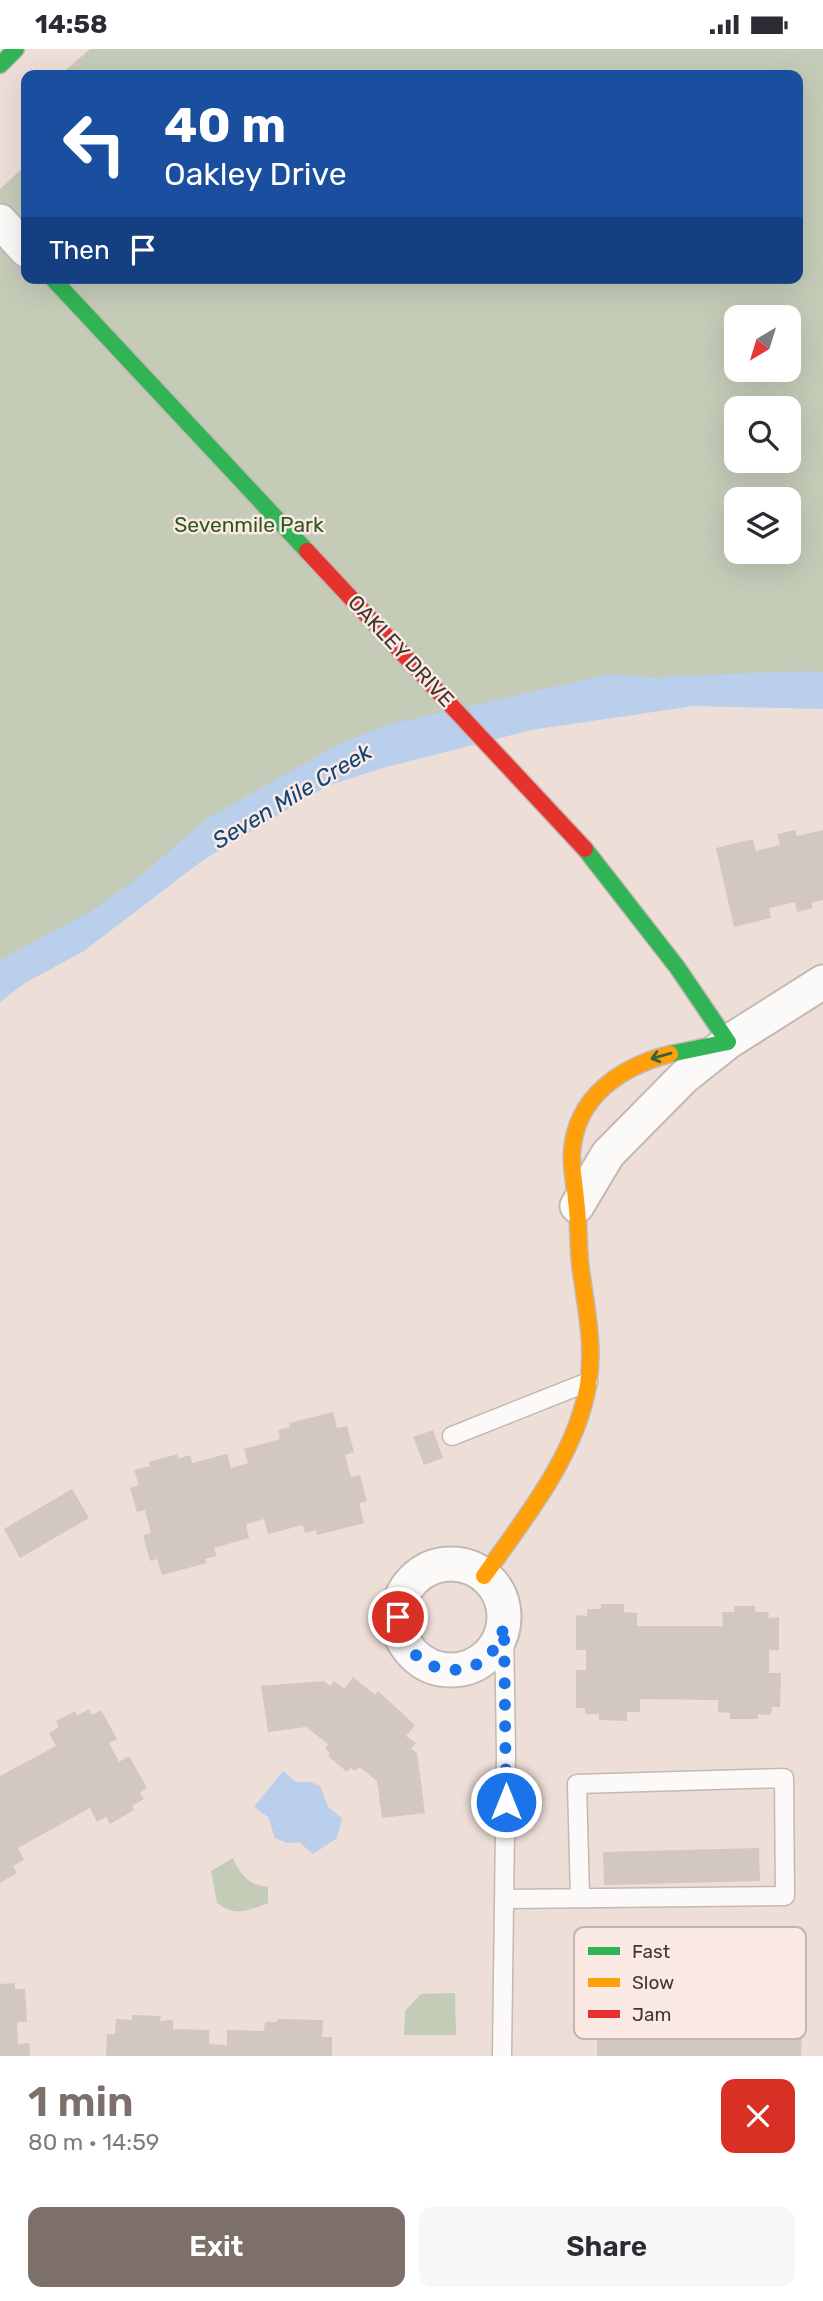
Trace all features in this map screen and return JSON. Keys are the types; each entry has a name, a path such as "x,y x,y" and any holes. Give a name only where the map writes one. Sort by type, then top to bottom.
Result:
{"street":[{"path":"0,65 16,49"},
{"path":"0,221 21,244"},
{"name":"OAKLEY DRIVE","path":"58,284 413,663 606,875 677,967 728,1042"},
{"path":"577,1206 608,1154 684,1077 728,1042 823,982"},
{"path":"484,1576 520,1526 565,1447 586,1397 590,1334 572,1176 573,1144 586,1106 595,1094 630,1067 660,1055 728,1042"},
{"path":"446,1565 465,1567 484,1576 500,1597 504,1625 492,1652 477,1664 460,1670 440,1669 415,1656 404,1641 399,1625 400,1607 405,1591 417,1577 446,1565"}],"lane":[{"path":"452,1436 588,1382"},
{"path":"502,2056 505,1899 504,1625"},
{"path":"505,1899 785,1896 785,1778 577,1784 580,1898"}],"green space":[{"name":"Sevenmile Park","path":"90,49 823,49 823,696 588,698 328,760 0,984 0,189 21,170 21,284 803,284 803,70 66,70"},
{"path":"233,1858 246,1878 268,1887 268,1903 236,1911 217,1903 211,1871"},
{"path":"455,1993 456,2035 404,2035 405,2011 421,1994"}],"water":[{"path":"799,671 823,672 823,709 694,706 531,730 383,768 327,786 203,860 84,951 25,983 0,1002 0,960 90,912 134,881 208,818 341,743 391,724 606,675 711,684 755,680"},
{"path":"283,1771 296,1782 311,1782 320,1786 328,1807 342,1818 337,1838 313,1854 299,1842 287,1843 275,1838 268,1817 254,1807"}],"building":[{"path":"795,830 797,836 823,830 823,900 811,903 813,908 797,912 795,902 769,908 771,918 734,927 716,848 753,839 756,851 780,845 777,834"},
{"path":"333,1412 337,1428 347,1426 354,1452 345,1455 351,1477 360,1475 367,1501 359,1503 364,1523 317,1535 316,1530 305,1533 303,1525 268,1534 264,1519 246,1524 249,1538 214,1548 217,1556 205,1559 207,1563 162,1575 157,1559 150,1561 143,1535 151,1533 145,1510 137,1512 130,1488 139,1485 134,1470 150,1466 149,1462 177,1454 178,1459 190,1455 192,1463 227,1454 231,1468 248,1463 244,1449 280,1439 278,1430 290,1427 289,1423"},
{"path":"433,1430 443,1458 424,1465 413,1437"},
{"path":"72,1489 89,1518 20,1558 4,1529"},
{"path":"601,1604 624,1604 624,1612 637,1613 637,1626 723,1626 722,1612 734,1612 734,1606 755,1606 755,1612 769,1612 768,1618 779,1617 779,1650 769,1650 769,1673 781,1673 780,1707 772,1707 771,1715 758,1714 758,1719 730,1719 730,1713 718,1712 718,1700 640,1699 640,1712 627,1712 627,1721 599,1720 599,1714 585,1714 585,1708 576,1708 576,1670 586,1670 586,1650 576,1650 576,1615 587,1616 587,1609 601,1609"},
{"path":"353,1677 375,1695 378,1691 415,1725 406,1736 416,1743 411,1749 417,1753 425,1813 382,1818 377,1781 359,1767 355,1771 351,1768 347,1772 328,1756 330,1753 325,1748 328,1744 306,1727 268,1732 261,1686 324,1681 330,1686 334,1681 344,1689"},
{"path":"89,1709 92,1715 101,1710 117,1739 109,1743 119,1762 129,1756 147,1788 140,1793 144,1799 132,1806 134,1810 110,1824 106,1817 97,1822 90,1808 18,1848 24,1860 13,1866 17,1873 0,1883 0,1776 56,1746 49,1733 59,1727 56,1721 75,1711 77,1716"},
{"path":"759,1848 760,1881 604,1885 603,1852"},
{"path":"15,1983 15,1989 25,1989 27,2022 17,2022 18,2044 29,2043 30,2056 0,2056 0,1984"},
{"path":"132,2015 161,2016 160,2021 173,2020 173,2029 209,2030 209,2044 227,2045 227,2030 264,2031 265,2022 277,2022 277,2019 323,2020 322,2037 332,2037 332,2056 106,2056 107,2034 115,2034 116,2019 132,2020"},
{"path":"597,2039 802,2039 801,2056 597,2056"}],"waterway":[{"name":"Seven Mile Creek","path":"664,681 786,676"}],"traffic: fast":[{"path":"0,65 16,49"},
{"path":"58,284 307,551"},
{"path":"585,849 677,967 728,1042 670,1054"}],"traffic: slow":[{"path":"484,1576 547,1486 572,1437 588,1385 590,1339 580,1263 572,1164 575,1132 582,1115 604,1087 635,1067 670,1054"}],"traffic: jam":[{"path":"307,551 585,849"}],"route":[{"path":"398,1617 404,1641 415,1656 432,1667 447,1670 460,1670 482,1661 497,1645 504,1625 506,1802"}]}
